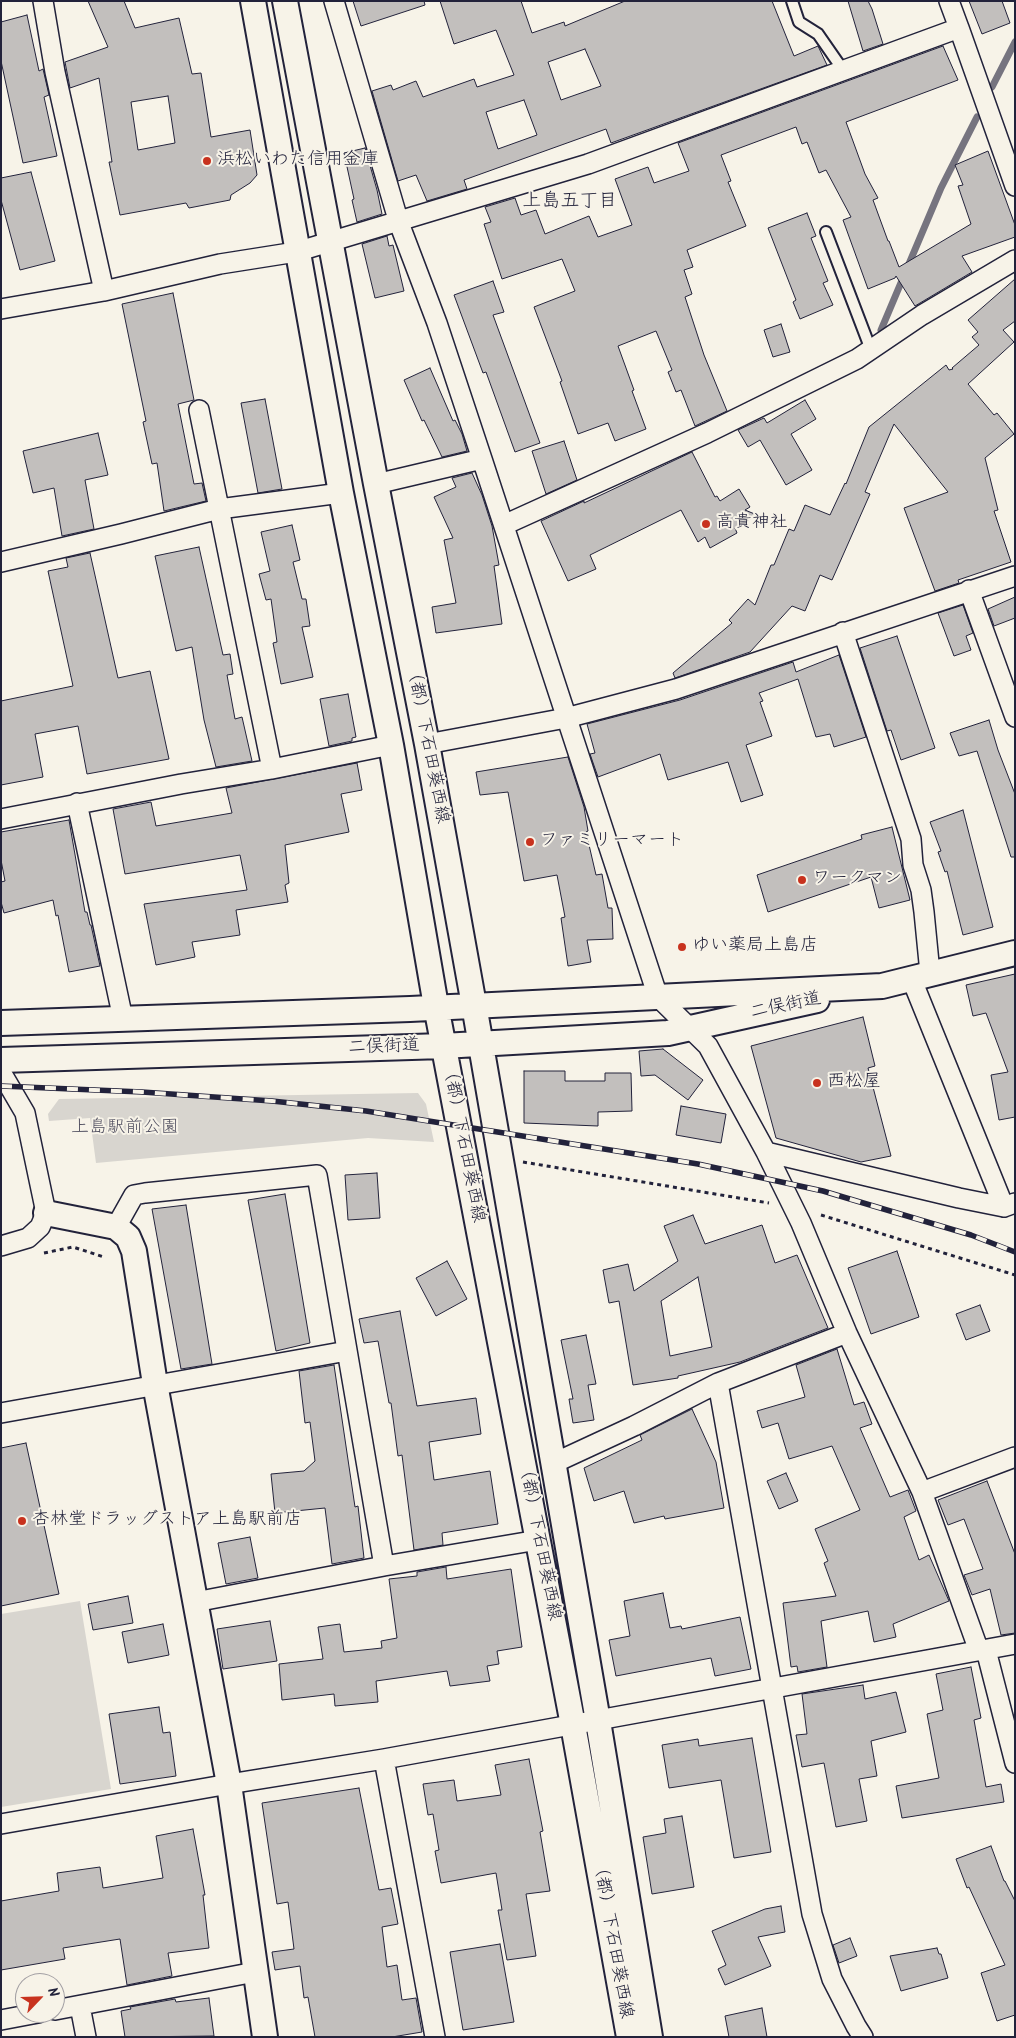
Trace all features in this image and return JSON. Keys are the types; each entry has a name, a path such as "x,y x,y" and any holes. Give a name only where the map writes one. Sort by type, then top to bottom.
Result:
{"street":[{"path":"43,1 55,72 104,291"},
{"name":"（都）下石田葵西線","path":"253,1 296,252 391,745 443,1046 573,1725 629,2037"},
{"name":"（都）下石田葵西線","path":"286,1 376,484 427,744 481,1044 552,1464 598,1721 650,2037"},
{"path":"334,1 398,222 437,323 658,997 708,1046 766,1152 793,1207 847,1333 922,1492 982,1650 1015,1763"},
{"path":"949,1 1015,186"},
{"path":"1,309 104,291 220,264 296,252 331,243 588,164 959,28"},
{"path":"504,525 707,433 857,359 922,315 1015,260"},
{"path":"199,410 272,769"},
{"path":"376,484 482,459"},
{"path":"1,562 219,509 341,493"},
{"path":"427,744 566,718 676,689 1015,576"},
{"path":"969,590 1015,717"},
{"path":"843,632 911,839 913,865 924,912 921,976 1009,1205"},
{"path":"1,819 77,803 272,769 391,745"},
{"path":"77,803 122,1019"},
{"name":"二俣街道","path":"1,1060 443,1046 668,1033 882,986 1015,953"},
{"name":"二俣街道","path":"1,1023 410,1009 436,1006 882,986"},
{"path":"1,1072 26,1113 46,1213 40,1227 28,1238 1,1246"},
{"path":"766,1152 1009,1205"},
{"path":"116,1227 134,1195 317,1175 384,1566"},
{"path":"46,1213 116,1227 128,1238 134,1251 155,1384 228,1784 266,2037"},
{"path":"552,1464 634,1426 718,1382 847,1333"},
{"path":"1,1413 347,1350"},
{"path":"718,1382 812,1914 832,1978 863,2037"},
{"path":"922,1492 1015,1457"},
{"path":"194,1602 384,1566 538,1540"},
{"path":"1,1824 384,1759 1015,1644"},
{"path":"384,1759 435,2037"},
{"path":"65,2008 255,1972"},
{"path":"80,2006 86,2037"},
{"path":"1,2020 15,2017"}],"lane":[{"path":"792,1 799,22 818,34 843,70"},
{"path":"826,232 871,350"}],"path":[{"path":"500,1159 793,1207 1015,1275"},
{"path":"37,1254 72,1247 104,1257"}],"green space":[{"name":"上島駅前公園","path":"418,1093 426,1104 434,1142 368,1138 96,1163 90,1118 49,1121 48,1114 59,1099"},
{"path":"80,1601 111,1789 1,1807 1,1614"}],"building":[{"path":"88,1 124,1 135,28 179,18 192,74 201,73 211,137 250,130 257,175 250,183 231,195 230,200 189,208 186,203 120,215 109,162 112,162 99,78 70,88 65,62 108,47","holes":["168,96 175,143 138,150 131,102"]},
{"path":"353,1 424,1 425,5 361,26"},
{"path":"440,1 521,1 532,33 564,22 565,26 625,1 772,1 794,56 818,46 827,65 611,143 606,129 464,180 467,189 427,201 416,175 398,181 372,91 391,85 393,90 416,81 423,97 474,79 477,87 514,75 496,30 454,44","holes":["585,49 601,86 561,100 548,62","524,100 537,135 498,149 486,112"]},
{"path":"848,1 868,1 883,44 863,51"},
{"path":"969,1 1002,1 1010,23 982,34"},
{"path":"27,15 39,71 43,69 49,95 44,97 57,156 23,163 1,61 1,22"},
{"path":"943,46 958,80 846,122 865,174 878,198 873,200 888,241 899,267 971,224 958,186 963,185 955,165 988,151 1015,225 1015,237 962,256 972,272 915,306 896,276 868,289 843,220 851,217 826,170 819,173 807,142 802,144 796,127 721,155 731,181 728,182 746,226 687,250 693,267 684,270 692,294 685,297 704,355 727,411 695,426 681,390 676,392 668,372 672,370 656,331 618,346 646,429 615,441 608,423 578,434 560,382 562,381 534,307 575,291 562,259 502,279 484,224 491,222 485,207 515,198 521,215 536,210 545,234 589,216 598,237 632,225 615,179 648,167 654,183 689,171 678,143"},
{"path":"365,148 382,214 357,222 344,153"},
{"path":"31,172 55,261 20,270 1,200 1,178"},
{"path":"807,213 816,236 811,238 828,281 823,283 833,305 800,319 793,302 796,300 768,228"},
{"path":"387,236 389,246 393,245 404,291 375,298 362,244"},
{"path":"1015,279 1015,321 1003,330 1014,342 968,384 994,415 997,413 1014,434 985,458 998,510 994,511 1011,562 958,580 959,583 935,591 904,508 948,492 894,424 865,492 870,494 832,580 820,575 805,611 792,606 750,652 675,678 673,673 732,623 729,620 748,599 755,605 771,565 774,565 789,529 794,531 805,505 830,515 846,484 869,427 946,365 949,370 953,369 979,345 972,337 978,332 968,320"},
{"path":"493,281 504,312 493,315 540,443 515,452 486,372 483,373 454,295"},
{"path":"173,293 194,400 178,404 194,484 202,483 206,501 164,511 157,463 152,464 143,422 146,421 122,304"},
{"path":"781,324 790,352 773,357 764,330"},
{"path":"430,368 453,421 455,420 462,434 467,451 442,457 424,420 422,421 404,380"},
{"path":"265,399 282,489 258,493 241,403"},
{"path":"805,400 816,419 791,434 812,470 786,485 760,440 748,447 738,430 764,418 767,423"},
{"path":"98,433 108,475 85,480 94,529 62,536 54,488 33,493 23,451"},
{"path":"564,441 577,480 546,494 532,451"},
{"path":"692,452 715,497 717,496 720,501 739,489 750,507 745,510 757,515 735,528 737,533 710,548 705,537 698,542 681,510 590,555 596,569 568,581 541,521"},
{"path":"472,473 482,495 492,526 499,565 494,566 502,624 436,633 432,607 456,603 444,540 453,538 434,497 456,487 452,478"},
{"path":"292,525 300,560 293,562 302,599 306,599 310,626 302,627 313,677 281,684 273,643 277,642 271,599 266,600 259,574 270,571 261,532"},
{"path":"199,547 223,655 230,654 233,674 227,675 235,719 242,717 252,761 216,767 204,720 192,647 176,651 155,556"},
{"path":"90,553 118,678 150,671 169,759 87,774 78,726 35,734 43,777 1,785 1,701 73,686 48,571 68,567 66,558"},
{"path":"1015,597 1015,618 994,626 988,609"},
{"path":"963,605 973,633 966,636 971,650 954,656 938,613"},
{"path":"897,636 935,748 901,760 891,730 887,731 860,648"},
{"path":"839,655 866,737 834,747 830,734 816,737 798,679 759,693 763,701 760,702 772,736 746,745 763,795 741,802 728,762 668,780 660,754 598,777 590,754 595,753 587,724 680,700 793,662 796,672"},
{"path":"348,694 356,737 352,738 352,741 329,746 320,699"},
{"path":"989,720 1015,794 1015,857 1011,857 977,751 959,756 950,733"},
{"path":"568,757 584,807 588,831 586,832 596,875 602,874 608,908 612,908 613,939 587,940 591,962 568,966 561,918 565,917 557,875 524,881 508,792 480,795 476,772"},
{"path":"357,763 362,790 341,794 349,832 285,845 289,883 285,885 288,902 236,910 240,935 192,942 195,957 156,965 144,904 247,890 240,855 125,874 113,809 151,802 156,826 232,813 226,788"},
{"path":"963,810 993,927 963,935 947,871 945,872 938,852 941,851 930,822"},
{"path":"69,820 85,912 87,912 91,925 100,966 69,972 58,915 56,916 53,900 4,913 1,902 1,882 5,881 1,860 1,832"},
{"path":"892,827 910,900 879,908 871,877 768,912 757,875 862,839 861,835"},
{"path":"1015,974 1015,1117 999,1120 991,1075 1008,1072 986,1013 973,1016 966,985"},
{"name":"西松屋","path":"863,1017 875,1066 868,1068 891,1156 861,1162 776,1138 751,1046"},
{"path":"663,1049 703,1080 688,1100 655,1075 641,1076 639,1051"},
{"path":"524,1071 565,1071 565,1081 605,1081 605,1073 631,1073 632,1111 598,1112 598,1126 524,1123"},
{"path":"681,1106 726,1114 721,1143 676,1135"},
{"path":"377,1173 380,1218 348,1220 345,1175"},
{"path":"285,1194 310,1343 276,1351 248,1200"},
{"path":"186,1205 212,1364 181,1369 152,1209"},
{"path":"693,1215 705,1244 762,1225 775,1263 797,1255 828,1328 740,1362 678,1376 678,1378 633,1385 619,1301 609,1303 603,1270 628,1264 634,1291 678,1261 664,1226","holes":["698,1277 712,1347 670,1356 661,1301"]},
{"path":"897,1251 919,1317 871,1334 848,1268"},
{"path":"447,1261 467,1299 436,1316 416,1278"},
{"path":"980,1305 990,1331 966,1340 956,1314"},
{"path":"400,1311 417,1406 476,1398 481,1434 429,1442 434,1480 490,1471 498,1524 442,1533 443,1545 414,1550 402,1455 398,1456 391,1403 389,1403 378,1341 364,1343 359,1319"},
{"path":"586,1335 596,1384 588,1385 594,1420 573,1423 569,1399 573,1399 561,1340"},
{"path":"837,1349 854,1405 864,1402 872,1424 860,1428 890,1497 908,1490 916,1511 904,1517 919,1560 929,1555 949,1601 893,1624 896,1637 874,1642 868,1611 821,1621 827,1667 798,1672 797,1666 791,1667 783,1603 836,1596 824,1563 828,1561 815,1529 860,1510 832,1446 789,1459 778,1423 762,1428 757,1411 805,1397 796,1365"},
{"path":"334,1365 355,1507 358,1506 364,1558 332,1564 325,1508 275,1513 271,1474 304,1471 315,1461 310,1422 305,1423 299,1371"},
{"path":"692,1409 716,1462 724,1508 665,1519 664,1516 634,1523 624,1491 594,1501 584,1468 642,1440 640,1435"},
{"name":"杏林堂ドラッグストア上島駅前店","path":"26,1443 59,1594 1,1606 1,1448"},
{"path":"786,1473 798,1501 779,1509 767,1481"},
{"path":"987,1481 1015,1554 1015,1633 1001,1635 990,1589 972,1595 964,1575 983,1569 964,1519 948,1525 938,1500"},
{"path":"250,1537 258,1578 226,1584 218,1543"},
{"path":"446,1567 447,1579 511,1569 522,1647 497,1651 499,1664 487,1666 490,1681 450,1686 447,1671 376,1681 378,1702 335,1706 334,1694 282,1700 279,1664 323,1659 318,1627 340,1624 344,1652 382,1648 381,1641 397,1638 389,1579 417,1576 417,1572"},
{"path":"663,1593 670,1628 681,1626 682,1629 740,1617 751,1669 715,1676 711,1658 616,1676 609,1640 630,1636 624,1601"},
{"path":"128,1596 133,1623 93,1630 88,1604"},
{"path":"270,1621 277,1661 223,1669 217,1629"},
{"path":"163,1624 169,1655 128,1663 122,1632"},
{"path":"971,1667 981,1718 974,1720 986,1787 1001,1784 1004,1802 902,1818 896,1786 939,1778 927,1714 943,1710 936,1674"},
{"path":"863,1685 865,1699 896,1692 906,1732 871,1741 877,1776 859,1779 867,1821 836,1827 824,1763 802,1767 796,1735 807,1734 802,1694"},
{"path":"159,1707 163,1733 170,1732 176,1776 120,1784 109,1714"},
{"path":"752,1738 771,1852 734,1858 721,1780 669,1788 662,1745 698,1739 699,1746"},
{"path":"529,1759 543,1831 540,1832 550,1891 526,1894 536,1956 507,1960 498,1910 502,1910 496,1873 441,1883 435,1851 439,1850 433,1814 428,1815 423,1784 454,1780 457,1801 501,1795 495,1765"},
{"path":"359,1788 379,1890 391,1888 398,1924 382,1927 387,1967 397,1965 402,2000 416,1998 422,2032 392,2037 315,2037 308,1997 304,1998 300,1966 275,1970 272,1952 294,1949 288,1902 277,1904 262,1803"},
{"path":"682,1816 694,1887 652,1894 643,1837 666,1833 664,1819"},
{"path":"193,1829 205,1895 203,1895 209,1948 168,1953 172,1976 127,1985 120,1939 63,1948 65,1959 1,1970 1,1901 59,1891 57,1873 100,1867 103,1888 163,1878 156,1836"},
{"path":"991,1846 1004,1881 1015,1901 1015,2015 997,2021 981,1973 1005,1965 969,1887 967,1888 956,1859"},
{"path":"781,1906 785,1932 758,1937 771,1966 725,1985 718,1969 726,1965 712,1931 765,1909"},
{"path":"850,1938 857,1956 839,1963 833,1945"},
{"path":"500,1944 514,2022 463,2030 450,1952"},
{"path":"937,1948 939,1954 941,1954 948,1978 901,1991 890,1956"},
{"path":"209,1998 214,2036 125,2037 121,2011 131,2009 130,2007 175,1999 176,2002"},
{"path":"762,2008 767,2037 729,2037 725,2016"}],"waterway":[{"path":"992,87 1015,42"},
{"path":"881,330 941,188 977,117"}],"railway":[{"path":"1,1086 142,1092 272,1101 366,1111 698,1164 823,1191 971,1235 1015,1252"}],"place":[{"name":"浜松いわた信用金庫","path":"207,161"},
{"name":"高貴神社","path":"706,524"},
{"name":"ファミリーマート","path":"530,842"},
{"name":"ワークマン","path":"802,880"},
{"name":"ゆい薬局上島店","path":"682,947"},
{"name":"西松屋","path":"817,1083"},
{"name":"杏林堂ドラッグストア上島駅前店","path":"22,1521"}],"district":[{"name":"上島五丁目","path":"570,203"}]}
